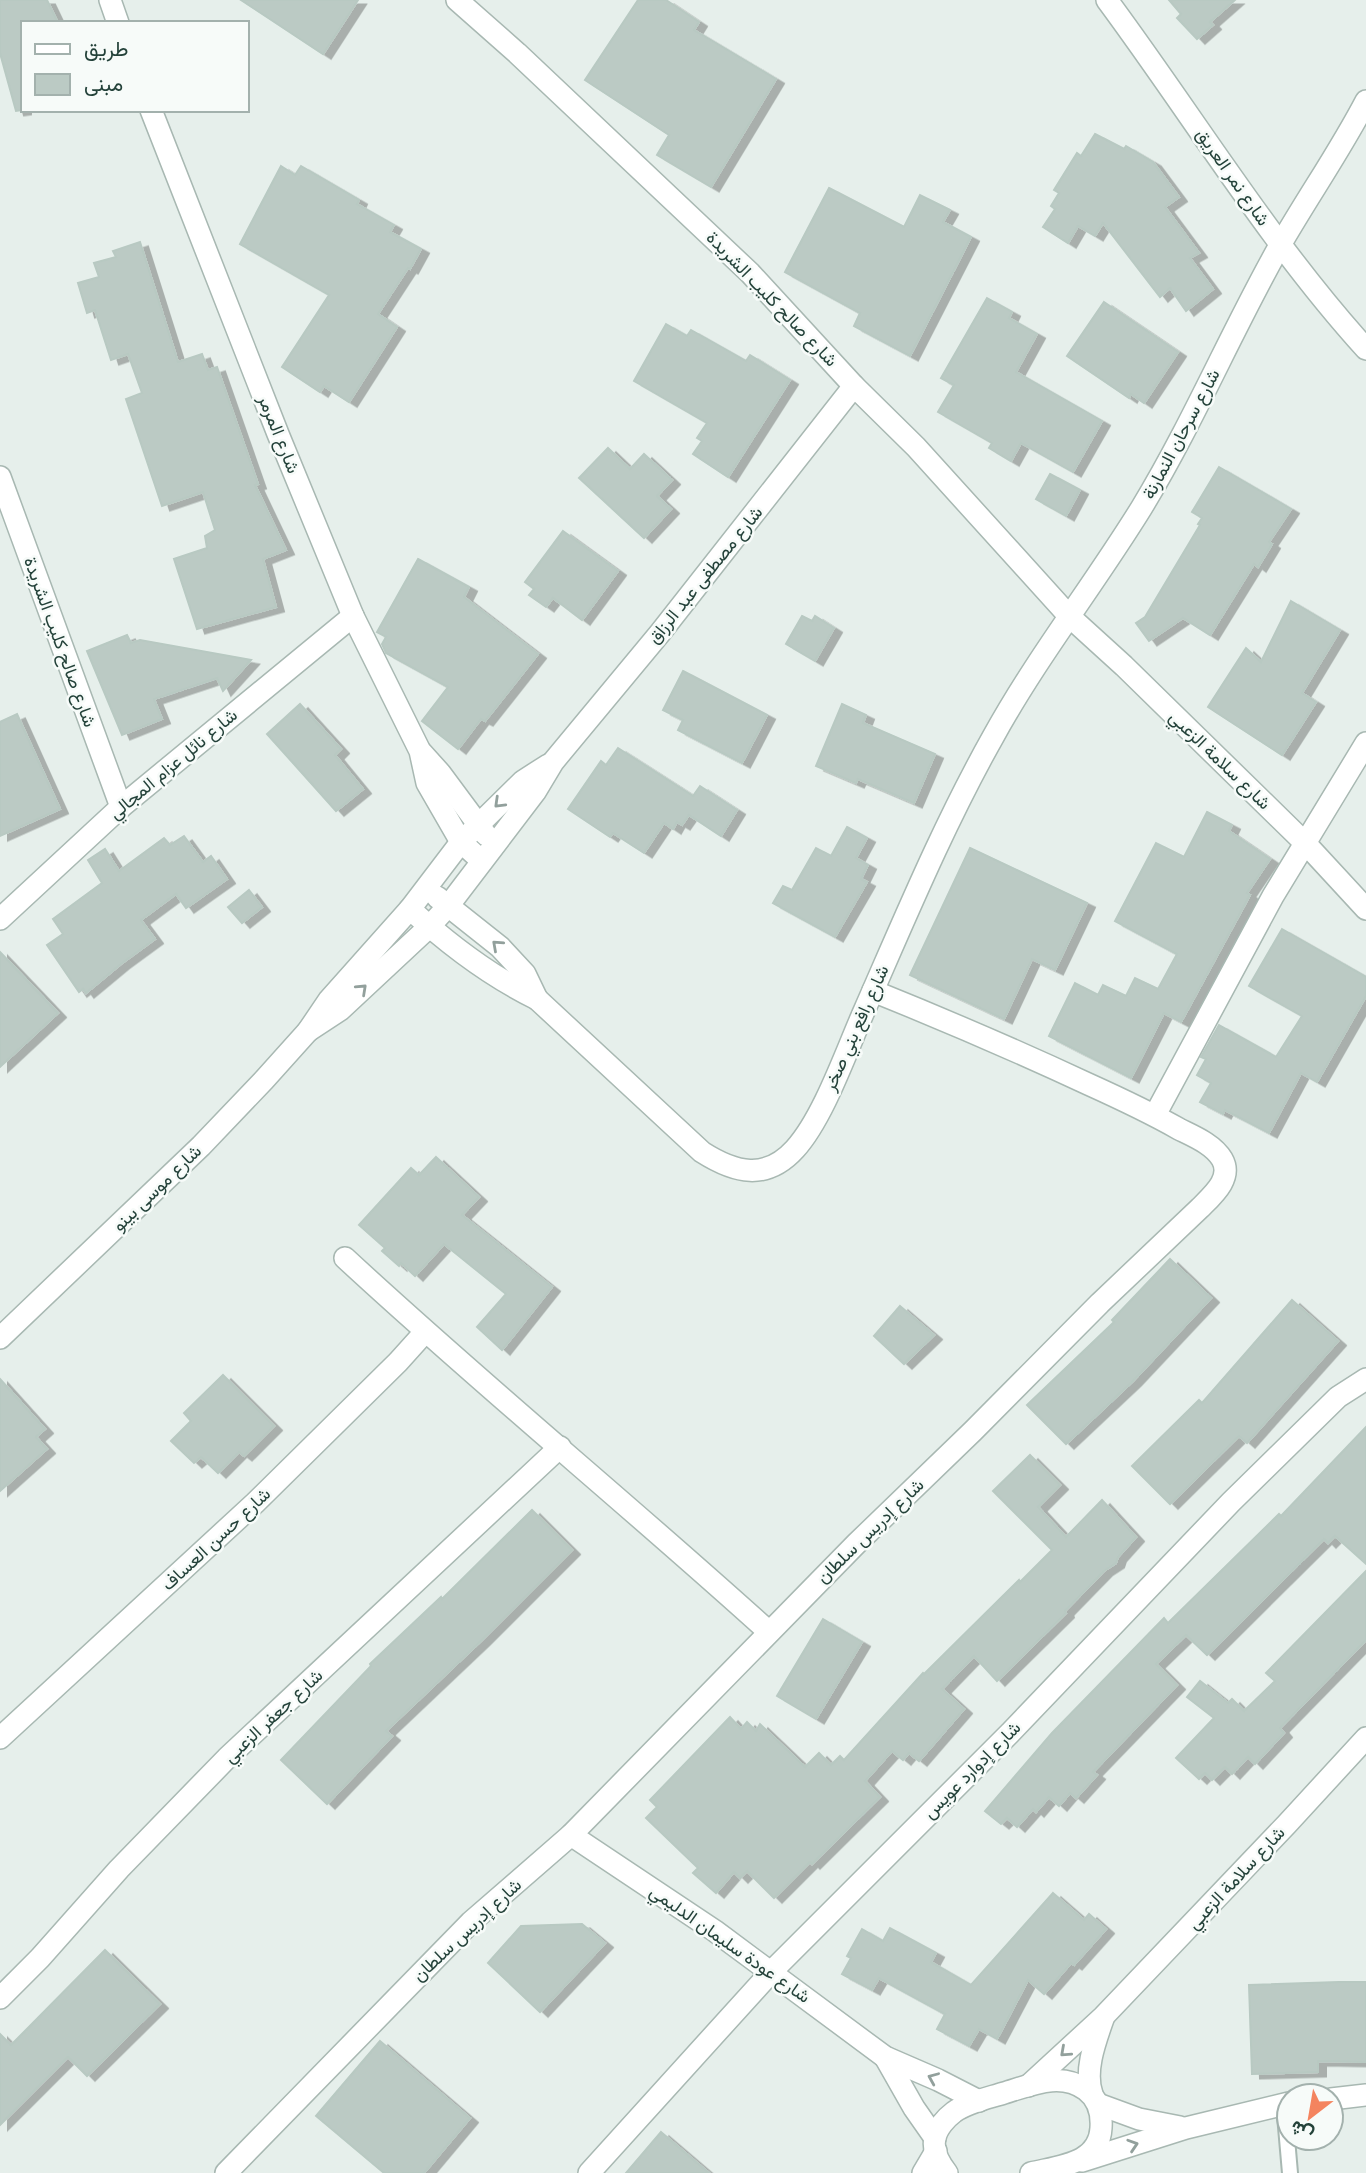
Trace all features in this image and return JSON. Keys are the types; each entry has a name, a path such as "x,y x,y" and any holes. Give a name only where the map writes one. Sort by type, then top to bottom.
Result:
{"street":[{"path":"110,0 117,21"},
{"name":"شارع صالح كليب الشريدة","path":"457,0 517,53 750,273 854,386 916,447 1069,615"},
{"name":"شارع نمر العريق","path":"1107,0 1280,246 1366,349"},
{"name":"شارع سرحان النمارنة","path":"1069,615 1108,562 1170,460 1280,246 1346,139 1366,101"},
{"name":"شارع المرمر","path":"152,112 278,434 353,616 420,751 427,783 461,842 488,854"},
{"name":"شارع مصطفى عبد الرزاق","path":"429,927 449,905 535,792 553,762 660,633 854,386"},
{"name":"شارع صالح كليب الشريدة","path":"0,477 121,807"},
{"name":"شارع سلامة الزعبي","path":"1069,615 1306,844 1366,909"},
{"name":"شارع رافع بني صخر","path":"410,909 429,927 509,985 537,999 702,1152 728,1167 747,1171 764,1169 779,1163 796,1148 826,1098 918,889 992,738 1069,615"},
{"name":"شارع نائل عزام المجالي","path":"0,919 121,807 353,616"},
{"path":"1155,1115 1273,896 1366,743"},
{"name":"شارع المرمر","path":"420,751 440,773 477,824 488,854"},
{"name":"شارع مصطفى عبد الرزاق","path":"410,909 477,824 523,781 553,762"},
{"name":"شارع رافع بني صخر","path":"426,889 500,947 525,974 537,999"},
{"name":"شارع موسى بينو","path":"0,1338 201,1146 308,1031 329,1000 410,909"},
{"name":"شارع موسى بينو","path":"308,1031 340,1010 429,927"},
{"name":"شارع إدريس سلطان","path":"226,2173 471,1922 571,1835 769,1632 1100,1303 1215,1193 1224,1179 1226,1170 1222,1158 1212,1148 1155,1115 984,1037 873,991"},
{"path":"345,1258 425,1332 678,1549 769,1632"},
{"name":"شارع حسن العساف","path":"0,1738 255,1503 425,1332"},
{"name":"شارع إدوارد عويس","path":"589,2173 772,1971 1010,1733 1240,1493 1338,1396 1366,1378"},
{"name":"شارع جعفر الزعبي","path":"0,1998 40,1958 119,1869 227,1758 560,1447"},
{"name":"شارع سلامة الزعبي","path":"1028,2086 1103,2017 1366,1738"},
{"name":"شارع عودة سليمان الدليمي","path":"571,1835 772,1971 886,2057 979,2101"},
{"name":"شارع سلامة الزعبي","path":"1080,2161 1090,2154 1100,2137 1102,2118 1088,2084 1103,2017"},
{"name":"شارع عودة سليمان الدليمي","path":"886,2057 936,2144 947,2173"},
{"path":"923,2173 936,2144 939,2128 952,2114 979,2101 1051,2080 1076,2082 1095,2099 1139,2119 1186,2128"},
{"path":"1345,2097 1366,2095"},
{"path":"1031,2173 1080,2161 1186,2128 1275,2107"}],"lane":[{"path":"1289,2152 1290,2173"}],"building":[{"path":"0,0 47,0 57,21 21,21 21,110 16,111 0,53"},
{"path":"241,0 358,0 323,54"},
{"path":"638,0 666,0 699,22 694,30 776,79 711,187 657,155 669,135 585,80"},
{"path":"1169,0 1235,0 1210,22 1213,25 1197,39 1177,18 1181,14"},
{"path":"1095,134 1124,149 1126,146 1153,162 1179,197 1165,207 1199,253 1190,258 1213,289 1186,311 1170,288 1160,297 1103,223 1095,236 1078,226 1068,243 1043,227 1055,209 1051,206 1059,193 1054,190 1077,153 1081,156"},
{"path":"281,166 295,175 301,166 359,200 357,204 394,225 390,232 421,249 378,314 397,327 349,402 324,386 320,392 282,367 329,295 240,244"},
{"path":"829,188 904,227 920,195 950,210 943,222 971,237 910,356 854,326 860,313 785,272"},
{"path":"140,242 178,362 202,354 208,370 217,367 258,484 255,485 286,550 263,559 276,607 197,629 174,559 207,548 205,536 215,530 203,492 162,506 126,399 142,393 128,354 111,360 95,310 87,313 78,283 99,277 94,263 116,257 113,251"},
{"path":"987,298 1012,312 1009,318 1037,334 1016,372 1102,421 1073,472 1021,443 1011,461 989,448 992,443 938,412 954,385 941,378"},
{"path":"1104,302 1178,352 1144,403 1131,394 1129,398 1067,356"},
{"path":"666,324 687,336 691,330 746,361 750,355 790,380 728,477 693,454 702,441 697,438 707,423 634,381"},
{"path":"608,448 630,469 644,454 672,480 657,496 671,509 644,538 579,478"},
{"path":"1219,467 1291,509 1269,542 1272,544 1258,567 1254,564 1210,635 1183,618 1149,641 1136,623 1145,617 1200,525 1198,524 1202,518 1192,512"},
{"path":"1050,474 1080,490 1066,516 1036,499"},
{"path":"563,531 618,571 582,620 553,598 546,607 529,595 534,589 525,582"},
{"path":"418,559 469,587 464,597 538,654 485,721 481,719 458,749 422,721 448,687 386,653 382,644 386,637 377,632"},
{"path":"1291,601 1340,630 1302,693 1316,702 1282,755 1208,707 1246,648 1261,662"},
{"path":"802,616 812,621 815,616 834,628 815,661 786,644"},
{"path":"127,635 131,643 140,640 251,660 223,691 217,678 154,699 162,719 122,735 87,651"},
{"path":"683,671 767,715 742,763 678,730 683,720 663,710"},
{"path":"300,704 341,749 335,755 363,789 336,811 267,734"},
{"path":"842,704 866,715 863,723 935,754 914,803 858,779 856,783 816,766"},
{"path":"17,714 60,809 0,836 0,722"},
{"path":"618,748 693,796 700,786 737,810 721,836 689,815 682,825 677,822 673,829 664,823 644,853 613,833 610,837 568,809 601,761 606,765"},
{"path":"1207,812 1232,825 1229,831 1270,859 1247,893 1250,895 1181,1022 1164,1013 1131,1078 1049,1036 1075,983 1098,995 1103,985 1126,996 1135,978 1158,989 1177,954 1115,921 1156,843 1184,857"},
{"path":"847,827 867,838 856,858 868,865 861,879 867,882 835,937 773,903 783,886 792,890 816,848 831,856"},
{"path":"184,836 203,862 211,856 227,879 186,908 176,894 141,920 155,939 86,993 83,989 79,992 47,945 63,934 53,919 102,883 88,860 105,849 119,871 164,838 170,845"},
{"path":"970,848 1087,903 1055,970 1032,959 1004,1019 910,975"},
{"path":"249,890 262,907 242,923 228,907"},
{"path":"1282,929 1366,977 1366,996 1317,1082 1301,1073 1269,1133 1225,1110 1223,1114 1200,1102 1211,1083 1197,1075 1206,1059 1201,1057 1219,1025 1276,1057 1302,1016 1249,986"},
{"path":"0,952 58,1013 0,1067"},
{"path":"436,1157 479,1197 462,1215 552,1287 502,1350 477,1327 506,1294 444,1244 415,1276 382,1251 385,1248 359,1225 411,1168 419,1175"},
{"path":"1170,1259 1211,1298 1133,1381 1066,1444 1027,1405 1114,1322 1112,1320"},
{"path":"1292,1300 1338,1341 1247,1443 1239,1436 1170,1504 1132,1466 1199,1400 1202,1403"},
{"path":"900,1306 934,1335 904,1364 874,1336"},
{"path":"223,1375 274,1426 244,1456 239,1452 218,1473 201,1457 194,1463 171,1441 191,1421 184,1413"},
{"path":"0,1379 45,1429 36,1437 47,1449 0,1491"},
{"path":"1366,1427 1366,1564 1335,1536 1328,1543 1324,1539 1207,1655 1186,1635 1156,1664 1177,1685 1093,1772 1097,1775 1076,1798 1070,1793 1059,1806 1049,1797 1036,1812 1033,1809 1017,1827 1007,1818 1001,1824 985,1811 1052,1733 1164,1618 1168,1623 1279,1514 1281,1516"},
{"path":"1030,1455 1060,1485 1038,1507 1066,1537 1102,1500 1136,1537 1116,1563 1104,1571 997,1681 974,1656 942,1689 964,1709 919,1761 909,1753 903,1760 892,1751 865,1781 880,1797 774,1898 747,1871 740,1878 734,1872 716,1893 693,1873 698,1868 646,1818 657,1807 650,1800 730,1717 741,1729 747,1722 756,1731 760,1724 805,1767 819,1753 831,1765 840,1756 844,1760 923,1673 1052,1550 993,1491"},
{"path":"532,1510 572,1550 386,1731 392,1736 327,1804 281,1760 370,1664 441,1597 442,1599"},
{"path":"1366,1571 1366,1640 1280,1728 1284,1733 1255,1764 1248,1757 1232,1774 1225,1767 1212,1780 1205,1773 1199,1779 1176,1758 1214,1718 1187,1697 1200,1681 1228,1703 1232,1699 1244,1711 1275,1681 1266,1673"},
{"path":"823,1619 862,1642 816,1719 777,1696"},
{"path":"1053,1893 1084,1920 1089,1914 1106,1929 1044,1994 1028,1980 997,2039 979,2029 969,2046 937,2029 945,2014 879,1978 872,1990 842,1974 851,1958 847,1956 862,1929 883,1941 890,1928 936,1953 931,1962 971,1985"},
{"path":"582,1924 605,1943 540,2012 488,1963 521,1926"},
{"path":"105,1950 160,2004 87,2076 68,2057 0,2125 0,2034 11,2045"},
{"path":"1366,1982 1366,2062 1318,2061 1318,2072 1252,2074 1249,1985"},
{"path":"380,2041 470,2118 424,2173 384,2173 316,2116"},
{"path":"661,2132 709,2173 626,2173"}]}
